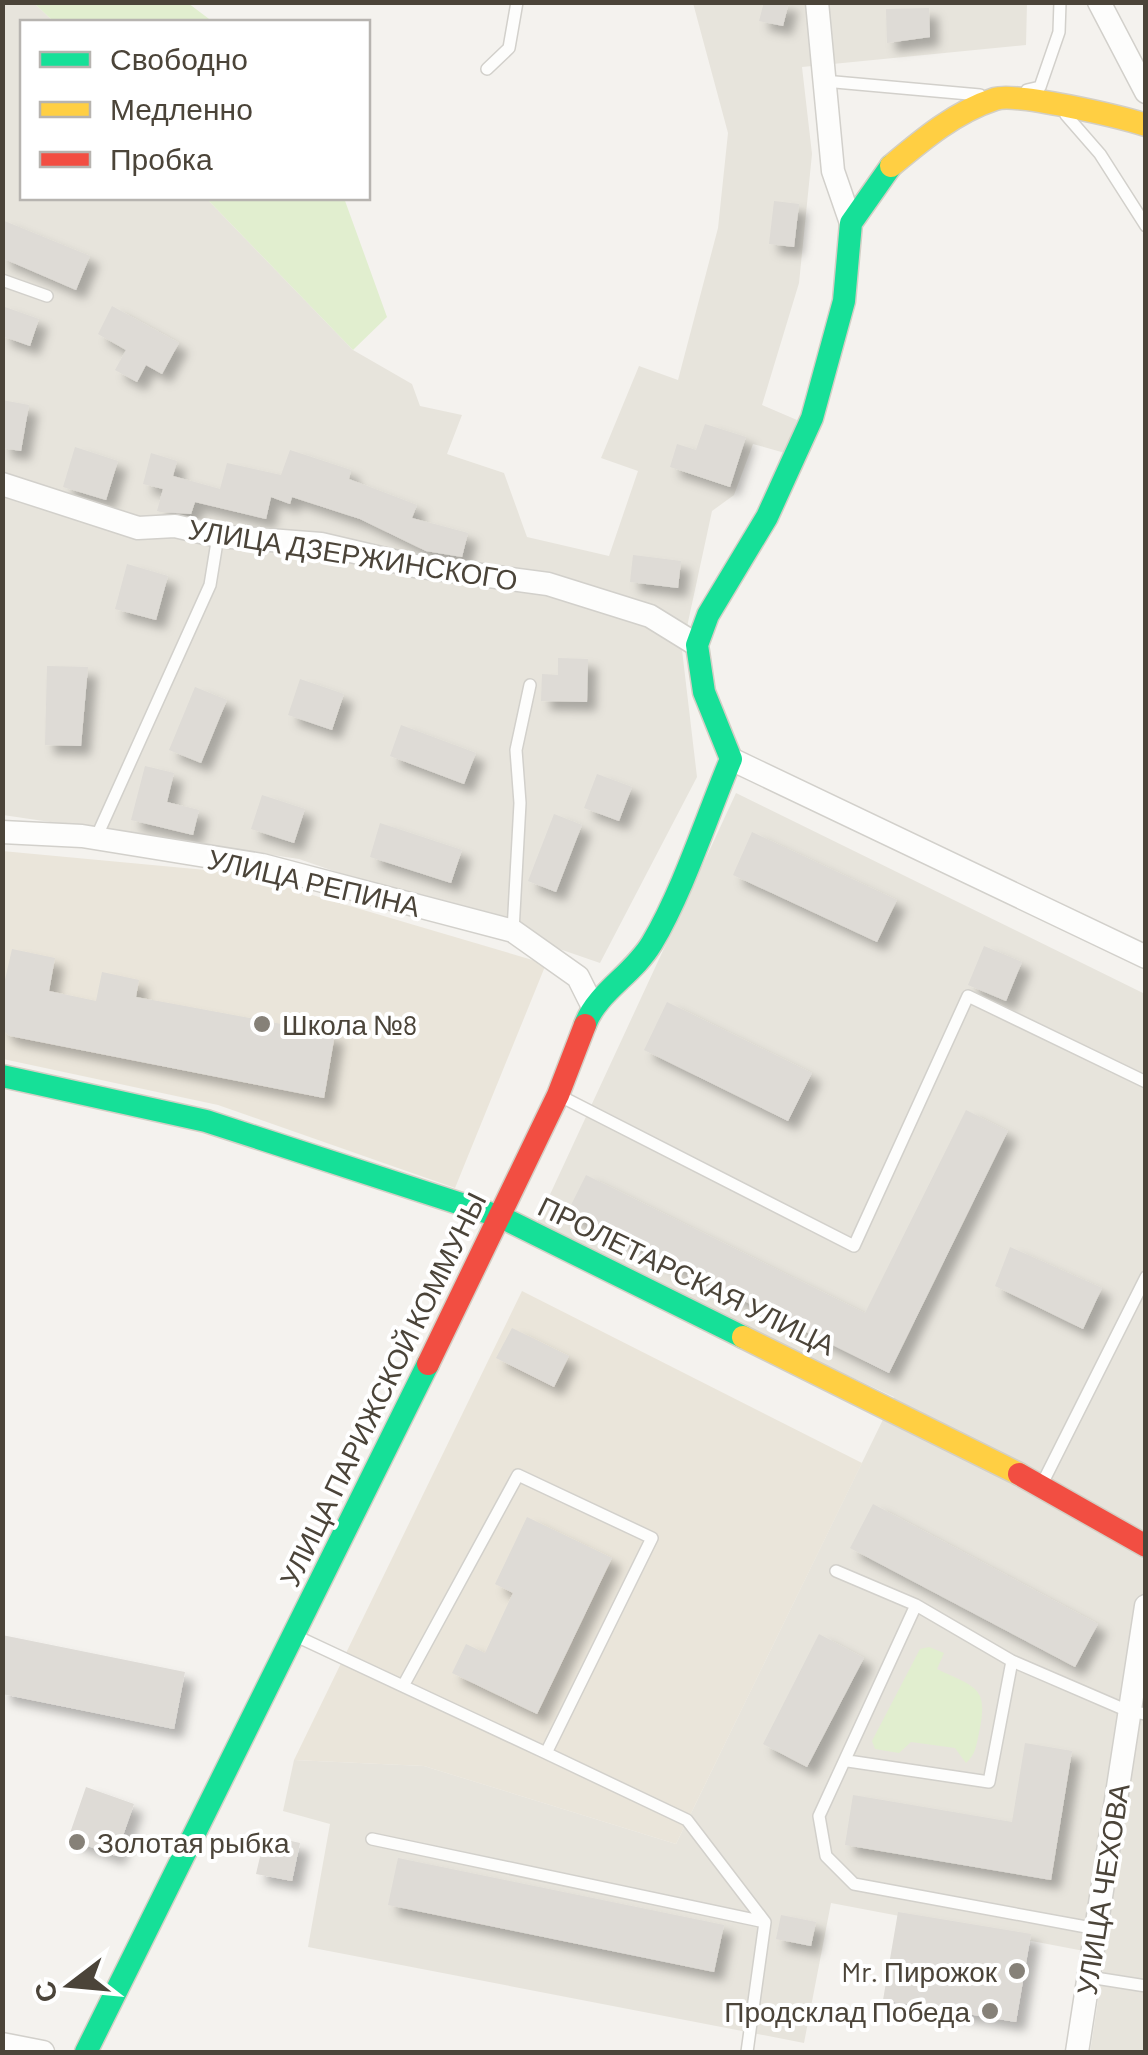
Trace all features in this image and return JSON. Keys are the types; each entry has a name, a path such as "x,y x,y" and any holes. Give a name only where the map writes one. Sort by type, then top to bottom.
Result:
{"street":[{"path":"817,2 834,170 851,223 844,301 812,418 767,517 708,615 698,644 704,692 732,758 1146,957"},
{"path":"1100,2 1146,92"},
{"path":"851,223 888,168 936,128 998,97 1116,114 1146,125"},
{"name":"УЛИЦА ДЗЕРЖИНСКОГО","path":"2,484 138,528 175,526 218,536 321,544 415,566 548,584 650,616 698,644"},
{"name":"УЛИЦА ПАРИЖСКОЙ КОММУНЫ","path":"86,2052 501,1217 558,1095 592,1005 626,978 653,942 732,758"},
{"name":"УЛИЦА РЕПИНА","path":"2,832 96,838 262,866 513,932 578,977 592,1005"},
{"name":"ПРОЛЕТАРСКАЯ УЛИЦА","path":"2,1076 206,1121 501,1217 1041,1486 1146,1546"},
{"name":"УЛИЦА ЧЕХОВА","path":"1077,2052 1137,1712 1146,1606"},
{"path":"2,2044 43,2052"}],"lane":[{"path":"487,69 510,48 517,2"},
{"path":"822,81 998,97 1040,87 1058,32 1060,2"},
{"path":"1057,104 1100,154 1146,226"},
{"path":"2,280 47,296"},
{"path":"96,838 210,586 218,536"},
{"path":"513,932 520,803 516,750 530,685"},
{"path":"558,1095 854,1246 968,996 1146,1082"},
{"path":"1041,1486 1146,1278"},
{"path":"403,1686 518,1474 652,1538 546,1753"},
{"path":"836,1571 916,1606 1012,1661 1137,1712"},
{"path":"916,1606 848,1761 819,1816 826,1856 854,1884 1097,1929"},
{"path":"294,1635 687,1820 765,1922 747,2052"},
{"path":"848,1761 989,1782 1012,1661"},
{"path":"372,1839 765,1922"},
{"path":"1089,1977 1146,1986"}],"shaded area":[{"path":"2,3 34,3 52,20 20,20 20,200 208,200 353,350 412,384 420,406 462,415 447,454 504,473 527,537 609,556 638,471 601,458 639,366 678,380 718,228 728,133 693,3 1027,3 1026,45 802,67 812,154 799,283 762,405 797,420 785,453 753,444 734,495 712,511 682,650 697,777 600,963 299,859 3,815"},
{"path":"736,793 1145,994 1145,2052 1090,2052 1105,1955 831,1903 804,2043 308,1947 330,1824 283,1811 294,1760 424,1766 676,1844 894,1397 534,1229"},
{"name":"Школа №8","path":"2,851 238,873 546,964 455,1188 218,1105 3,1059"},
{"path":"522,1291 862,1463 676,1844 424,1766 294,1760"}],"green space":[{"path":"34,3 188,3 210,20 52,20"},
{"path":"208,200 345,200 387,317 353,350"},
{"path":"929,1647 944,1653 937,1669 970,1685 980,1697 982,1718 977,1742 966,1763 955,1748 911,1742 899,1753 875,1749 872,1741 920,1649"}],"building":[{"path":"764,2 789,2 783,26 759,21"},
{"path":"929,8 930,37 887,43 886,9"},
{"path":"774,201 799,204 794,247 769,244"},
{"path":"2,220 90,256 76,290 2,258"},
{"path":"2,306 39,319 30,346 2,336"},
{"path":"112,306 179,343 162,374 146,365 137,382 115,370 126,350 98,334"},
{"path":"2,400 29,405 21,451 2,448"},
{"path":"705,424 746,437 730,487 670,467 677,444 696,450"},
{"path":"75,447 118,461 106,500 63,487"},
{"path":"290,450 351,470 349,479 417,505 412,518 468,533 462,557 426,551 360,519 292,497 290,504 271,497 266,519 195,502 191,514 161,512 157,511 163,489 143,484 151,453 177,461 173,476 220,489 227,463 281,475"},
{"path":"633,555 681,561 678,588 630,582"},
{"path":"127,564 168,576 156,620 115,609"},
{"path":"558,658 588,659 587,702 541,701 542,674 558,675"},
{"path":"47,666 88,667 81,746 45,745"},
{"path":"300,679 344,694 332,730 288,715"},
{"path":"195,687 227,700 201,763 169,750"},
{"path":"401,725 476,753 464,784 390,756"},
{"path":"145,766 174,773 167,802 199,810 193,835 131,820"},
{"path":"597,774 632,787 619,821 584,808"},
{"path":"262,795 305,809 294,843 251,829"},
{"path":"554,814 582,825 556,892 528,881"},
{"path":"380,823 462,850 451,883 370,857"},
{"path":"752,832 897,900 877,942 733,875"},
{"path":"984,946 1022,962 1006,1001 968,985"},
{"path":"12,949 55,958 49,991 96,1001 102,972 139,980 136,997 335,1034 324,1098 10,1036 2,1030 2,993"},
{"path":"667,1002 812,1073 788,1121 644,1050"},
{"path":"966,1110 1008,1131 889,1373 567,1213 586,1175 865,1313"},
{"path":"1010,1247 1102,1288 1083,1329 995,1286"},
{"path":"512,1328 569,1356 554,1387 496,1358"},
{"path":"873,1504 1098,1624 1075,1667 850,1548"},
{"path":"527,1517 612,1558 537,1714 452,1673 466,1644 485,1653 513,1593 495,1584"},
{"path":"819,1634 864,1658 807,1767 763,1744"},
{"path":"2,1635 185,1672 174,1729 2,1694"},
{"path":"1025,1743 1072,1751 1051,1880 845,1845 853,1795 1012,1822"},
{"path":"86,1787 134,1804 116,1856 68,1839"},
{"path":"265,1835 300,1843 292,1881 256,1874"},
{"path":"398,1858 724,1925 714,1972 388,1905"},
{"path":"898,1912 1031,1934 1016,2022 883,2000"},
{"path":"781,1915 816,1922 811,1946 776,1939"}],"traffic: fast":[{"path":"585,1025 598,1003 644,954 663,923 731,759 704,692 697,645 708,615 767,517 812,418 844,301 851,223 891,166"},
{"path":"2,1076 206,1121 501,1217 743,1337"},
{"path":"86,2052 428,1364"}],"traffic: slow":[{"path":"891,166 953,119 995,99 1045,102 1146,125"},
{"path":"743,1337 1019,1474"}],"traffic: jam":[{"path":"428,1364 558,1095 585,1025"},
{"path":"1019,1474 1146,1546"}],"place":[{"name":"Школа №8","path":"262,1024"},
{"name":"Золотая рыбка","path":"77,1842"},
{"name":"Mr. Пирожок","path":"1017,1971"},
{"name":"Продсклад Победа","path":"990,2011"}]}
